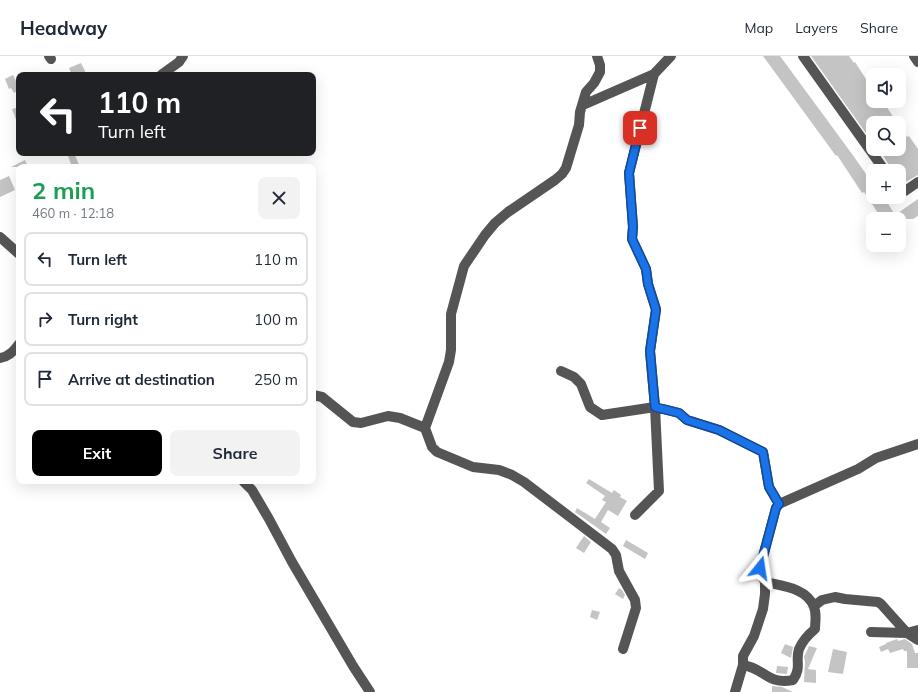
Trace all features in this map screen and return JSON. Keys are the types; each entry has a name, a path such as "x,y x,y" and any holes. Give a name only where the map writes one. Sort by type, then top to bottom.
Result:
{"street":[{"path":"165,72 179,62 183,56"},
{"path":"597,56 600,65 600,72 594,83 586,92 580,112 579,125 566,168 562,174 508,212 495,223 464,266 451,314 451,350 449,362 425,428 432,447 437,452 473,467 499,470 512,475 524,482 612,549 616,555 619,571 635,600 636,608 623,649"},
{"path":"583,105 654,74 671,56"},
{"path":"803,56 880,164"},
{"path":"914,56 918,62"},
{"path":"635,515 659,491 655,407 650,351 656,310 648,284 646,269 632,239 633,227 629,173 654,74"},
{"path":"906,190 918,182"},
{"path":"0,237 16,251"},
{"path":"0,358 3,358 11,353 16,347"},
{"path":"561,371 574,377 581,384 590,407 602,415 655,407 679,413 687,420 719,430 763,452 769,487 779,504"},
{"path":"316,395 322,396 353,422 361,422 388,416 400,418 425,428"},
{"path":"735,692 743,665 743,656 754,636 763,609 765,582 760,568 776,508 779,504 858,469 876,458 918,444"},
{"path":"246,484 252,490 292,562 353,666 370,692"},
{"path":"743,665 757,669 775,681 784,682 794,680 798,673 799,650 809,634 815,629 814,606 804,594 793,588 765,582"},
{"path":"814,606 822,600 835,597 878,602 907,633 918,640"},
{"path":"871,632 907,633 918,630"}],"building":[{"path":"763,56 780,56 866,174 866,195 864,192 862,193 837,155 836,156"},
{"path":"811,56 849,56 854,63 855,62 866,79 866,108 887,108 893,116 866,116 866,133"},
{"path":"81,63 86,72 71,72 69,68"},
{"path":"13,75 16,81 16,92 14,93 11,88 9,89 5,79"},
{"path":"16,108 16,120 12,109"},
{"path":"906,136 907,137 909,136 918,149 918,175 906,182 906,164 888,164 883,156 906,156"},
{"path":"68,156 75,156 79,164 71,164"},
{"path":"25,160 27,164 17,164"},
{"path":"9,176 15,190 0,197 0,180"},
{"path":"918,199 918,216 913,219 906,219 906,212 899,212"},
{"path":"872,204 888,204 893,212 877,212"},
{"path":"589,479 612,493 614,490 621,495 620,497 627,501 618,516 608,510 601,522 610,528 606,534 575,512 577,508 595,519 606,502 602,500 605,496 586,483"},
{"path":"584,536 591,542 584,553 576,548"},
{"path":"626,540 648,553 645,559 623,546"},
{"path":"619,588 625,595 623,599 615,594"},
{"path":"592,610 600,612 597,620 590,617"},
{"path":"897,639 898,641 905,639 912,644 915,653 918,653 918,668 907,668 907,651 904,651 903,649 890,653 888,649 881,652 879,647"},
{"path":"785,644 793,647 791,658 781,653"},
{"path":"809,646 817,648 808,669 816,670 816,683 804,682 804,657"},
{"path":"833,649 847,652 843,674 828,672"},
{"path":"777,666 788,667 787,674 776,673"},
{"path":"772,686 782,687 793,692 772,692"}],"route":[{"path":"640,128 632,155 629,173 633,227 632,239 646,269 648,284 656,310 650,351 655,407 679,413 687,420 719,430 763,452 769,487 779,504 776,508 760,568"}]}
